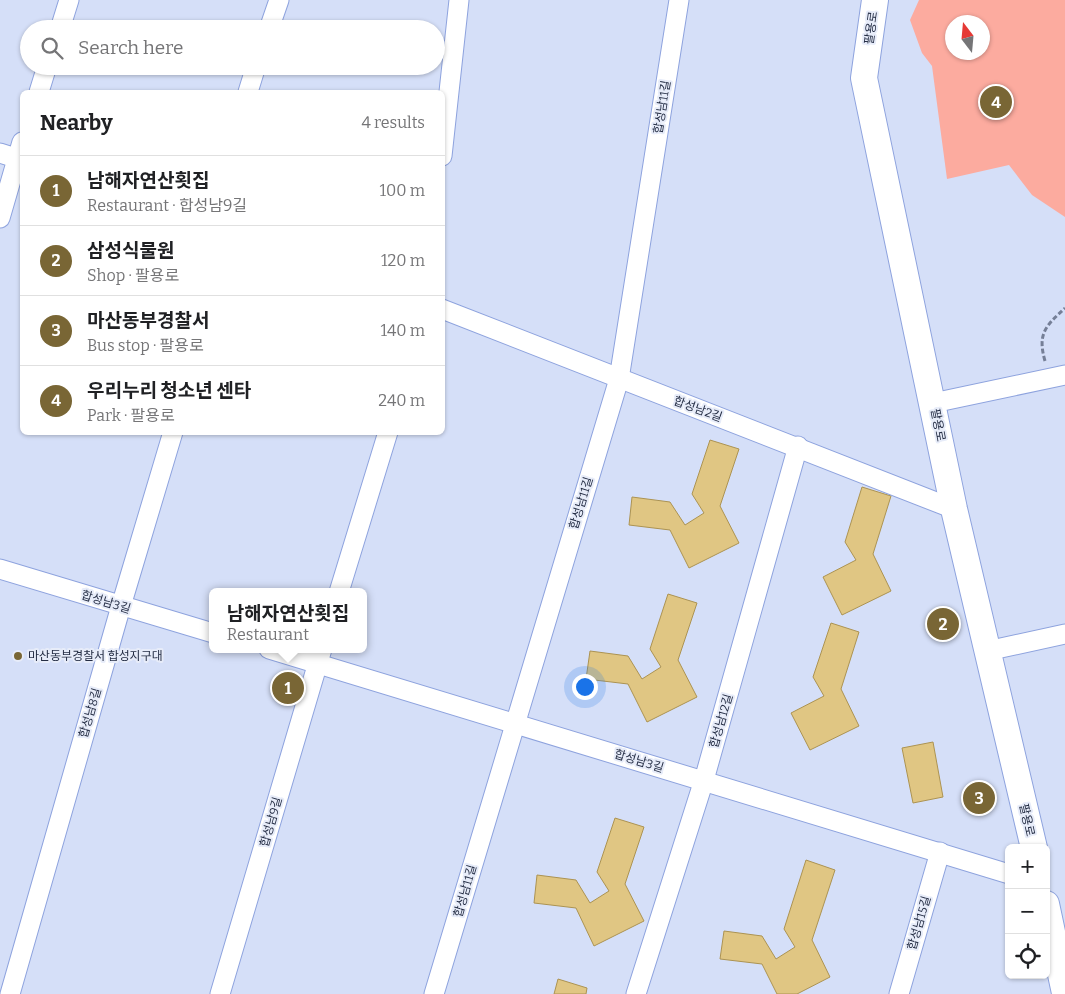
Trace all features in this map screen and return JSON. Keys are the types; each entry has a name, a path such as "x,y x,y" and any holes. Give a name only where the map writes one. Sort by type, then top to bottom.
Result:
{"main road":[{"name":"팔용로","path":"875,0 864,78 954,509 1033,844"},
{"path":"1054,915 1065,993"}],"street":[{"path":"63,20 69,0"},
{"path":"272,20 279,0"},
{"path":"445,128 459,0"},
{"name":"합성남11길","path":"434,994 619,379 679,0"},
{"path":"40,90 44,75"},
{"path":"249,90 253,75"},
{"path":"0,218 15,153"},
{"name":"합성남2길","path":"445,309 619,379 798,446 954,509"},
{"path":"933,403 1058,376"},
{"name":"합성남8길","path":"10,994 172,435"},
{"path":"340,588 387,435"},
{"name":"합성남12길","path":"636,994 704,780 798,446"},
{"name":"합성남3길","path":"0,569 209,632"},
{"path":"988,651 1065,634"},
{"name":"합성남3길","path":"298,653 320,656 514,724 1005,873"},
{"name":"합성남9길","path":"220,994 320,656"},
{"name":"합성남15길","path":"899,994 940,852"}],"path":[{"path":"1058,376 1044,357 1042,335 1048,324 1065,308"}],"shaded area":[{"path":"919,0 1065,0 1065,217 1032,195 1009,165 947,179 932,66 922,53 910,20"}],"building":[{"path":"710,440 739,449 720,506 739,543 689,568 670,530 629,525 632,497 670,502 685,525 704,513 692,494"},
{"path":"862,487 891,496 873,554 891,591 842,615 823,577 856,560 845,542"},
{"path":"668,594 697,603 678,660 697,697 647,722 628,684 586,679 590,651 628,656 642,679 661,667 650,649"},
{"path":"831,623 859,632 841,689 859,726 810,750 791,713 824,696 813,677"},
{"path":"933,742 943,797 913,803 902,748"},
{"path":"615,818 644,827 625,884 644,921 594,946 576,908 534,903 537,875 576,880 590,903 609,891 597,872"},
{"path":"806,860 835,870 812,940 830,977 797,994 777,994 762,964 720,959 724,931 762,936 776,959 795,947 784,929"},
{"path":"558,979 587,988 586,994 554,994"}],"place":[{"name":"우리누리 청소년 센타","path":"996,102"},
{"name":"삼성식물원","path":"943,624"},
{"name":"마산동부경찰서 합성지구대","path":"18,656"},
{"name":"남해자연산횟집","path":"288,688"},
{"name":"마산동부경찰서","path":"979,798"}]}
